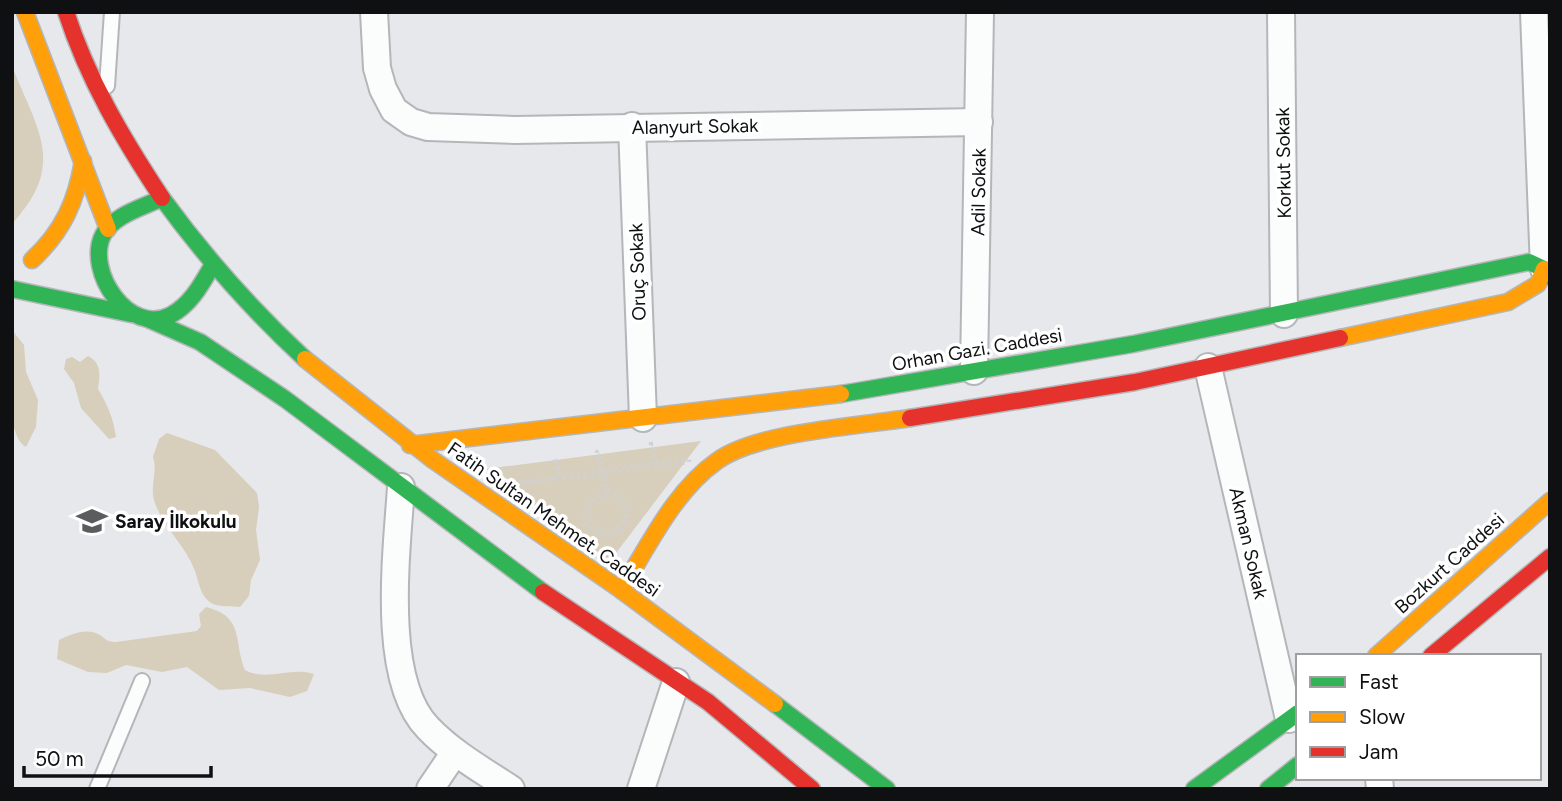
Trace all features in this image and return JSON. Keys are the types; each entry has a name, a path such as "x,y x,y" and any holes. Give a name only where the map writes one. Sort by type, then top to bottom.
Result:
{"street":[{"path":"25,12 83,161 105,234 99,256 104,282 116,300 131,314"},
{"name":"Fatih Sultan Mehmet. Caddesi","path":"66,12 85,66 105,104 186,235 243,302 286,343 410,445 621,590 887,789"},
{"name":"Alanyurt Sokak","path":"374,12 377,68 383,89 394,110 411,122 428,127 515,130 979,122"},
{"name":"Adil Sokak","path":"973,389 980,12"},
{"name":"Korkut Sokak","path":"1281,12 1284,314"},
{"path":"1534,12 1547,273"},
{"name":"Oruç Sokak","path":"632,126 643,418"},
{"path":"32,260 55,240 72,211 83,161"},
{"path":"15,265 105,234 162,198"},
{"name":"Orhan Gazi. Caddesi","path":"410,445 744,408 973,389 1208,367 1508,302 1526,294 1547,273 1529,262 1513,264 1284,314 973,389 755,442 731,451 710,466 666,521 621,590"},
{"path":"150,320 180,312 193,301 212,266"},
{"path":"12,289 131,314 200,342 244,370 557,603 708,702 812,789"},
{"name":"Akman Sokak","path":"1208,367 1293,716"},
{"path":"401,486 394,589 402,677 426,726 455,752 511,789"},
{"name":"Bozkurt Caddesi","path":"1378,654 1550,501"},
{"path":"1433,654 1550,557"},
{"path":"641,789 676,682"},
{"path":"1194,789 1293,716"},
{"path":"430,789 455,752"},
{"path":"1268,789 1296,767"}],"lane":[{"path":"105,104 112,12"},
{"path":"97,789 142,681"}],"path":[{"path":"652,444 656,463 689,459 689,462 605,473 608,491 621,496 628,513 619,531 606,536 589,529 583,517 589,500 604,492 601,474 503,485 510,484 559,477 554,458 561,476 601,471 599,451 603,470 653,463 652,444"},
{"path":"606,496 618,500 624,515 619,526 607,531 595,527 589,517 591,504 606,496"}],"shaded area":[{"path":"12,66 38,129 43,165 39,183 29,203 12,224"},
{"path":"12,330 24,345 26,372 38,400 36,427 26,447 14,427 11,411"},
{"path":"88,356 98,366 98,389 110,412 116,437 109,439 81,408 74,383 64,369 66,359 72,357 80,362"},
{"path":"167,433 215,450 257,493 259,507 256,530 260,560 251,580 249,596 240,607 216,605 205,597 191,561 158,510 153,494 153,457 159,439"},
{"path":"701,441 610,561 486,469"},
{"path":"206,607 218,611 232,623 245,670 262,675 296,672 314,674 307,691 290,697 250,688 219,690 187,667 162,672 126,665 107,673 88,672 57,659 59,640 79,632 95,633 116,642 197,631 201,626 199,614"}],"traffic: fast":[{"path":"212,266 195,294 171,315 155,319 140,317 126,309 114,297 100,266 99,250 103,235 114,222 162,198 229,282 305,359"},
{"path":"841,394 1133,344 1529,262 1544,269 1550,277"},
{"path":"12,289 131,314"},
{"path":"150,320 200,342 285,399 543,592"},
{"path":"775,704 887,789"},
{"path":"1194,789 1296,714"},
{"path":"1268,789 1296,767"}],"traffic: slow":[{"path":"25,12 108,229"},
{"path":"32,260 60,227 72,203 83,161"},
{"path":"1340,338 1508,302 1538,284 1544,269"},
{"path":"305,359 433,460 621,590 775,704"},
{"path":"410,445 841,394"},
{"path":"621,590 675,504 702,473 717,461 734,451 782,437 910,418"},
{"path":"1378,654 1550,501"}],"traffic: jam":[{"path":"66,12 85,61 108,108 162,198"},
{"path":"910,418 1135,382 1340,338"},
{"path":"1433,654 1550,557"},
{"path":"543,592 708,702 812,789"}],"place":[{"name":"Saray İlkokulu","path":"92,521"}]}
